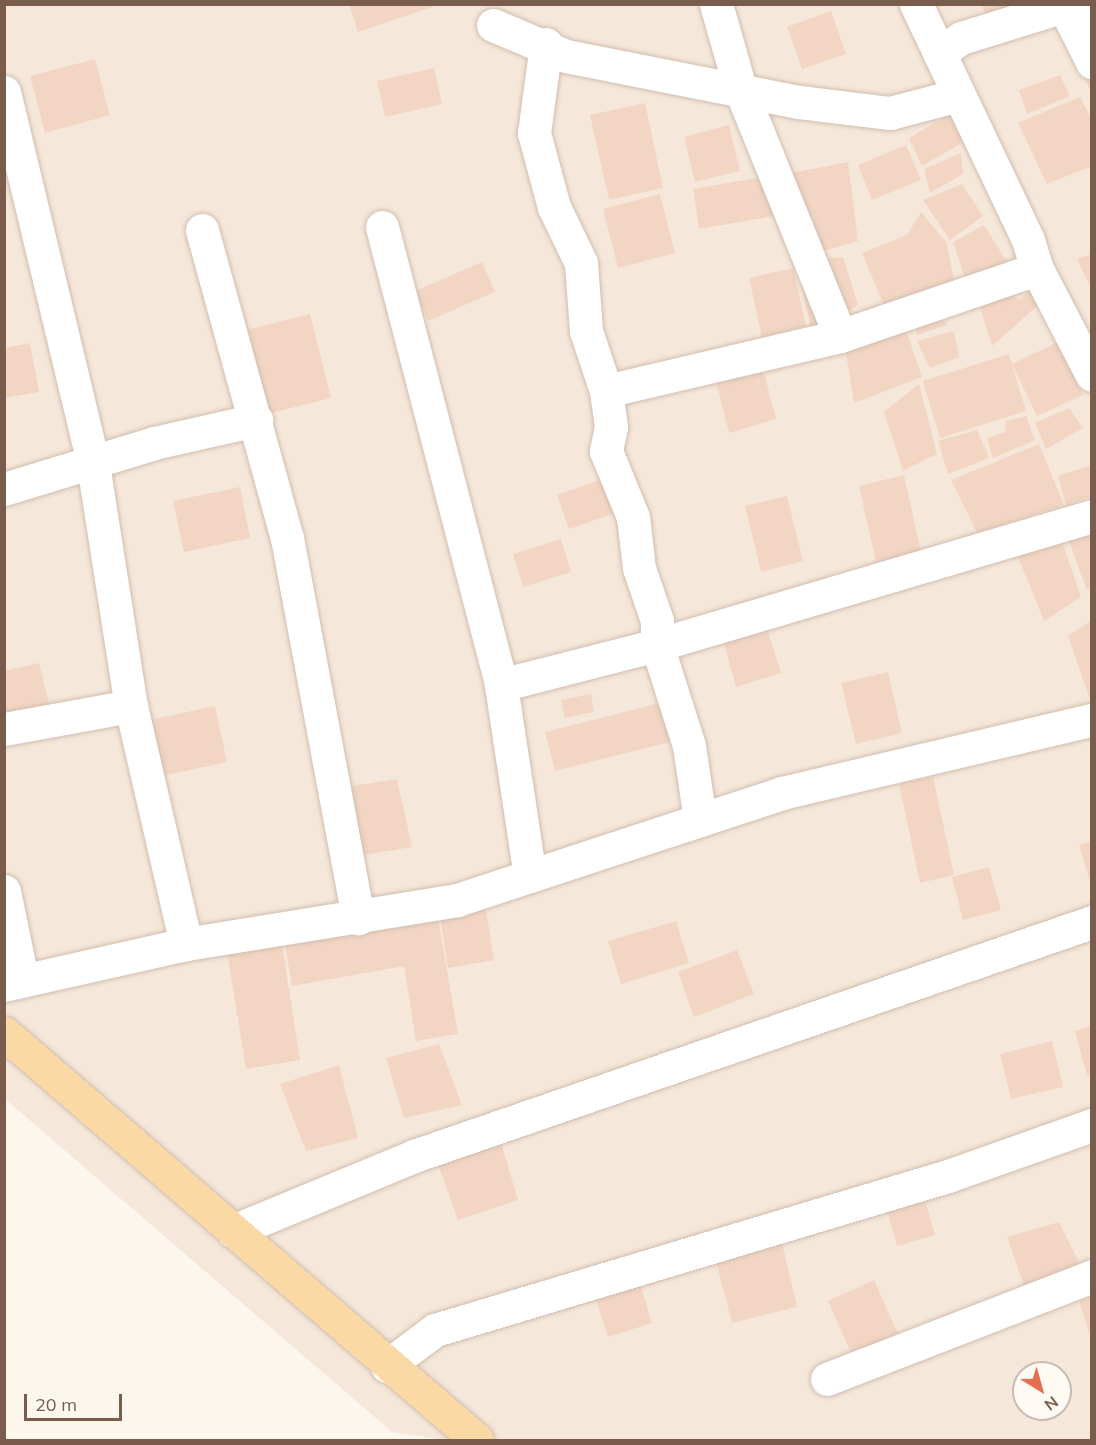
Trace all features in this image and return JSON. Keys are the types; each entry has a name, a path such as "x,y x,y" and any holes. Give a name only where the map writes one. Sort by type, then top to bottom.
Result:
{"main road":[{"path":"4,1033 387,1365 477,1440"}],"street":[{"path":"716,4 740,88 840,336"},
{"path":"916,4 939,53 955,96 1028,240 1037,269 1089,368"},
{"path":"939,53 961,38 1078,6 1092,62"},
{"path":"493,25 546,44 566,56 642,74 890,113 955,96"},
{"path":"546,44 535,98 534,133 554,207 581,263 586,331 606,391 611,427 606,451 633,517 639,568 657,621 657,645 680,702 700,820"},
{"path":"4,92 93,464 131,706 186,944"},
{"path":"382,227 501,685 530,876"},
{"path":"202,230 256,420 312,654 358,918"},
{"path":"606,391 840,336 1037,269"},
{"path":"4,489 93,464 154,443 256,420"},
{"path":"501,685 657,645 1092,516"},
{"path":"4,729 131,706"},
{"path":"4,891 13,982 186,944 358,918 457,900 782,793 1092,720"},
{"path":"233,1232 414,1156 1092,922"},
{"path":"387,1365 435,1330 948,1176 1092,1125"},
{"path":"827,1379 1092,1276"}],"shaded area":[{"path":"4,5 1091,5 1091,1440 445,1440 392,1432 5,1099"}],"building":[{"path":"349,4 431,4 432,7 358,32"},
{"path":"982,4 1043,4 987,21"},
{"path":"831,11 846,54 802,69 787,27"},
{"path":"1073,56 1092,68 1092,93"},
{"path":"95,59 110,115 45,133 30,76"},
{"path":"434,68 442,104 385,117 377,81"},
{"path":"1060,75 1070,96 1027,114 1019,90"},
{"path":"1080,97 1092,120 1092,166 1047,184 1018,123"},
{"path":"645,103 663,188 609,200 590,115"},
{"path":"953,112 962,143 922,166 909,138"},
{"path":"729,125 740,171 695,182 684,137"},
{"path":"906,145 921,180 872,200 858,165"},
{"path":"961,153 963,174 930,193 924,169"},
{"path":"848,162 858,241 820,252 813,217 796,220 781,175"},
{"path":"774,175 780,215 699,229 693,189"},
{"path":"962,184 983,216 950,240 923,200"},
{"path":"660,194 675,253 618,268 603,209"},
{"path":"921,212 947,243 954,281 886,310 862,253 907,235"},
{"path":"984,225 1007,262 966,280 953,242"},
{"path":"1092,254 1092,290 1077,259"},
{"path":"843,257 858,305 837,318 812,259"},
{"path":"482,262 495,292 428,321 415,291"},
{"path":"797,265 831,322 811,328"},
{"path":"793,268 806,326 762,337 749,278"},
{"path":"1035,287 1045,299 992,346 979,304 1009,292 1019,300"},
{"path":"310,314 331,398 263,415 243,331"},
{"path":"938,315 947,325 917,335 915,320"},
{"path":"906,330 922,377 854,403 845,348"},
{"path":"954,331 959,357 930,368 917,341"},
{"path":"1058,342 1083,395 1037,416 1012,364"},
{"path":"30,343 39,392 4,398 4,348"},
{"path":"1009,354 1026,411 940,438 923,381"},
{"path":"762,365 776,419 729,433 715,377"},
{"path":"919,384 937,454 903,471 884,412"},
{"path":"1069,408 1083,428 1046,449 1035,423"},
{"path":"1026,416 1035,440 993,458 987,438 1005,432 1006,421"},
{"path":"977,430 989,458 948,474 938,441"},
{"path":"1039,444 1064,505 977,533 951,480"},
{"path":"1092,465 1092,496 1066,505 1058,476"},
{"path":"904,475 921,552 876,562 859,486"},
{"path":"606,478 618,512 569,529 557,495"},
{"path":"240,487 250,538 184,552 173,501"},
{"path":"787,496 803,561 761,572 745,506"},
{"path":"1092,533 1092,587 1087,590 1068,539"},
{"path":"1061,538 1081,597 1044,621 1016,552"},
{"path":"561,539 571,572 523,587 513,554"},
{"path":"1092,620 1092,698 1090,699 1068,636"},
{"path":"766,626 781,673 736,687 723,640"},
{"path":"39,663 50,708 4,719 4,671"},
{"path":"888,672 902,733 856,744 841,683"},
{"path":"591,694 594,712 565,718 561,700"},
{"path":"664,702 674,741 555,771 545,732"},
{"path":"215,706 227,762 152,778 140,722"},
{"path":"933,777 954,875 920,883 899,784"},
{"path":"397,779 412,847 358,856 346,787"},
{"path":"1092,841 1092,884 1091,885 1079,845"},
{"path":"989,867 1001,910 963,920 952,877"},
{"path":"485,903 494,960 448,968 439,910"},
{"path":"437,912 458,1034 416,1041 404,966 292,986 284,938"},
{"path":"676,921 689,963 621,984 608,941"},
{"path":"282,944 300,1060 246,1069 227,952"},
{"path":"737,950 754,994 694,1017 678,972"},
{"path":"1092,1026 1092,1074 1087,1076 1075,1031"},
{"path":"1052,1041 1063,1087 1011,1099 1000,1054"},
{"path":"439,1044 462,1105 404,1118 386,1058"},
{"path":"339,1065 358,1138 306,1151 280,1084"},
{"path":"501,1143 518,1200 458,1220 438,1164"},
{"path":"922,1190 935,1235 897,1246 884,1201"},
{"path":"1059,1222 1081,1266 1024,1285 1007,1237"},
{"path":"781,1238 797,1307 732,1323 715,1258"},
{"path":"874,1280 899,1336 853,1357 828,1301"},
{"path":"641,1286 652,1323 608,1337 596,1300"},
{"path":"1092,1297 1092,1339 1091,1339 1079,1301"}]}
